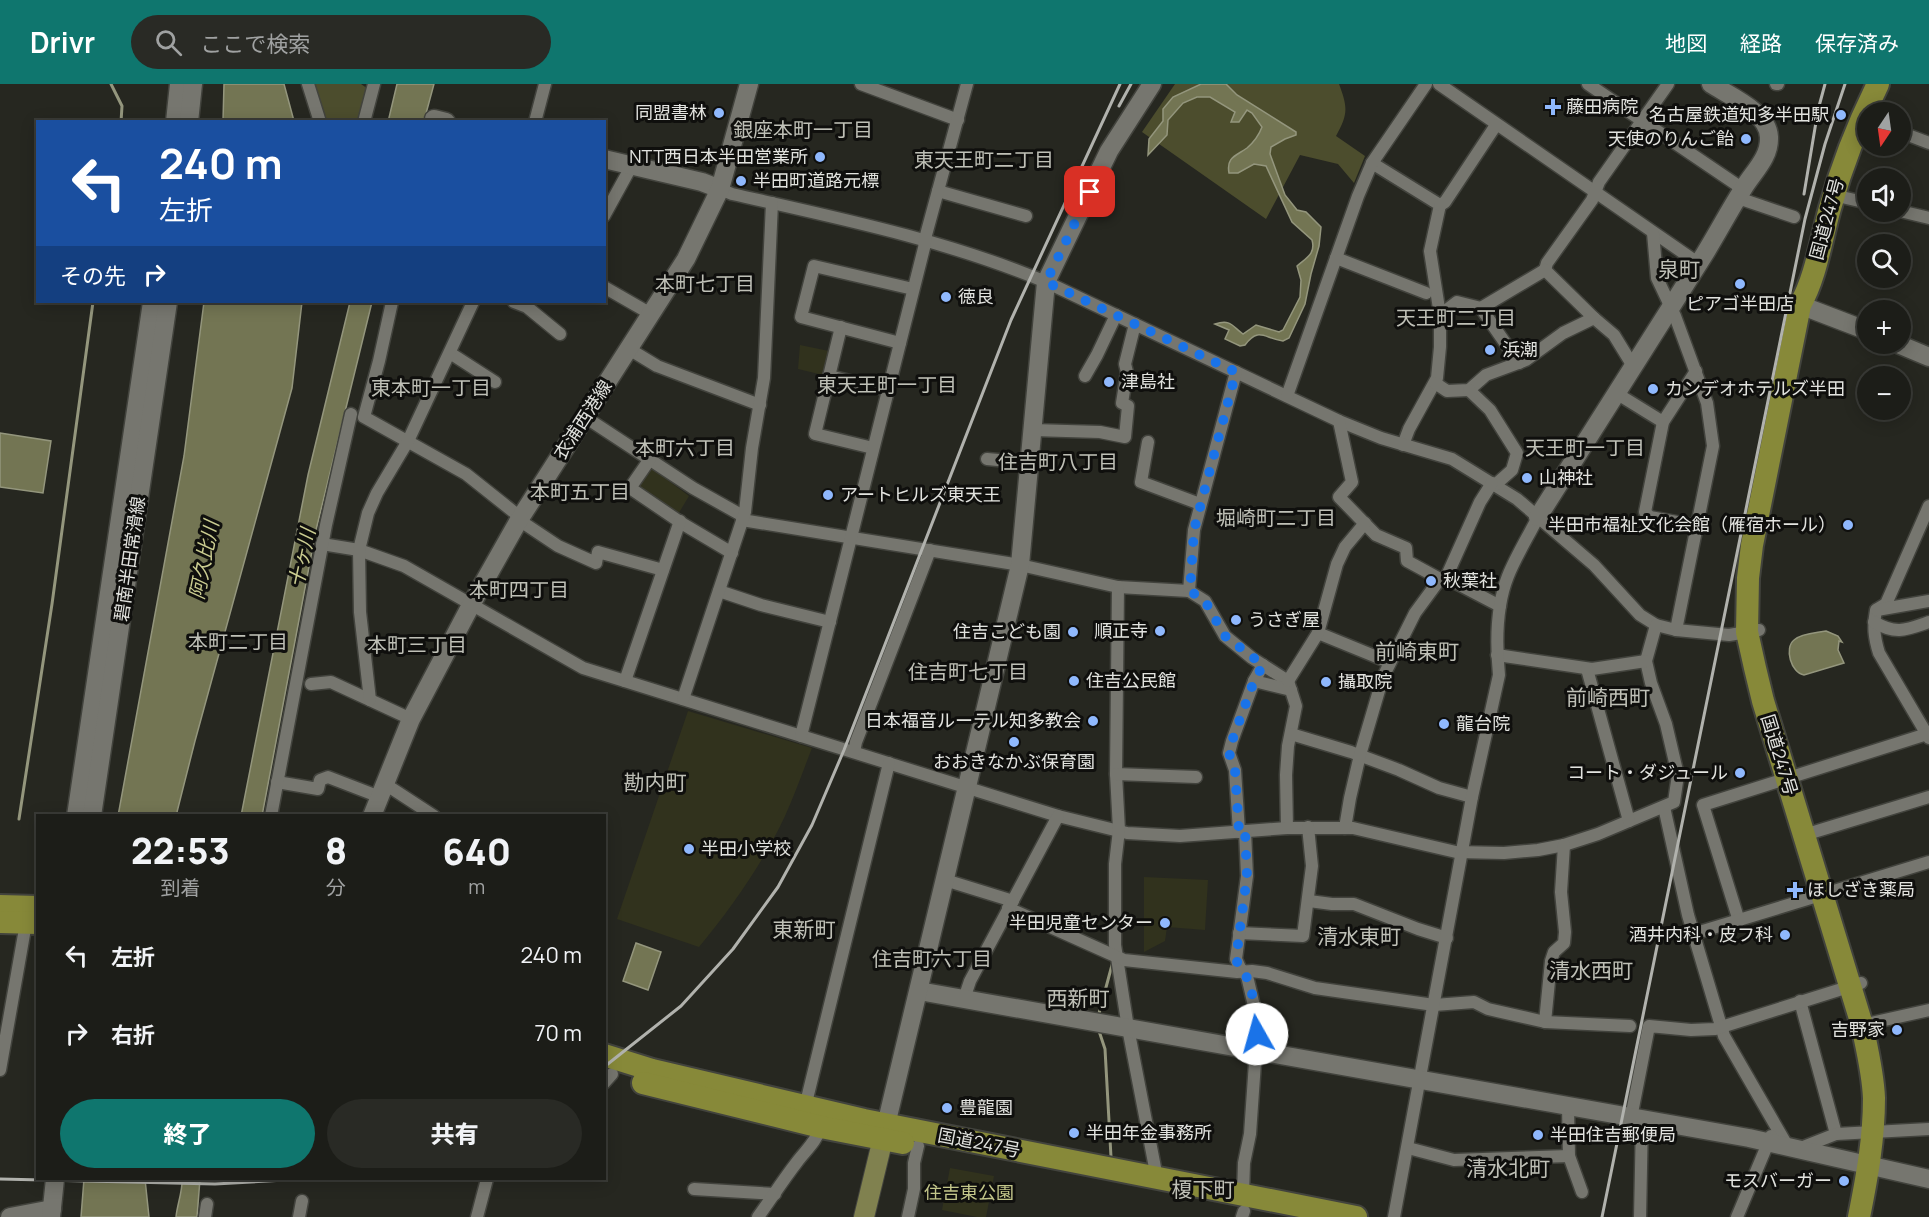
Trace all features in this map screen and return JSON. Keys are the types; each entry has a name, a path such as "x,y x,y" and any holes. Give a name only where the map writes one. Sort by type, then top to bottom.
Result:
{"highway":[{"name":"国道247号","path":"1871,102 1878,84"},
{"name":"国道247号","path":"1857,134 1842,165 1833,195 1752,545 1748,578 1763,701 1792,777 1868,1024 1879,1131 1872,1217"},
{"path":"0,906 34,918"},
{"path":"0,922 34,918"},
{"name":"国道247号","path":"606,1071 652,1070 805,1107 885,1132 918,1146 1243,1208 1356,1217"},
{"name":"国道247号","path":"606,1071 699,1098 821,1127 885,1132 1157,1178 1275,1217"},
{"name":"国道247号","path":"1859,1217 1876,1167"}],"main road":[{"path":"175,120 179,84"},
{"path":"189,120 193,84"},
{"name":"衣浦西港線","path":"373,814 411,719 520,518 686,260 720,189 749,84"},
{"path":"864,1217 1020,565 1046,282 1109,151 1152,84"},
{"path":"1538,517 1766,153 1769,139 1768,127 1761,116 1712,84"},
{"path":"606,159 702,182 720,189"},
{"path":"1807,301 1857,326"},
{"name":"碧南半田常滑線","path":"82,814 75,794 87,744 152,303"},
{"name":"碧南半田常滑線","path":"82,814 168,303"},
{"path":"1911,349 1929,357"},
{"path":"919,991 1769,1143 1929,1179"},
{"path":"10,1217 52,1213 55,1180"}],"street":[{"path":"308,84 319,120"},
{"path":"365,120 374,84"},
{"path":"536,120 545,84"},
{"path":"861,84 958,120"},
{"path":"801,736 925,241 967,84"},
{"path":"1287,396 1372,163 1426,84"},
{"path":"1439,84 1698,263"},
{"path":"1588,84 1741,193 1794,217"},
{"path":"1481,308 1545,270 1547,263 1595,193 1599,183 1668,84"},
{"path":"1403,445 1409,429 1435,383 1440,347 1440,315 1430,251 1440,205 1445,201 1496,125"},
{"path":"1911,135 1927,139"},
{"path":"1372,163 1440,205"},
{"path":"606,212 632,165"},
{"path":"720,189 925,241 1046,282 1339,421 1403,445 1452,459 1517,499 1594,565 1640,615 1656,625 1676,630 1729,635 1753,631"},
{"path":"938,191 1026,216"},
{"path":"1833,195 1857,200"},
{"path":"683,699 743,518 764,378 772,203"},
{"path":"1911,214 1929,218"},
{"path":"1653,233 1657,278 1671,306 1709,409 1713,446 1676,630"},
{"path":"1336,258 1426,293"},
{"path":"900,343 801,317 814,266 913,289"},
{"path":"1545,270 1614,335 1633,366"},
{"path":"606,288 651,314"},
{"path":"1440,315 1457,302 1481,308 1519,363"},
{"path":"392,303 364,417 466,474 558,546 596,562 598,552 663,570"},
{"path":"370,700 360,612 359,550 368,513 377,493 408,441 473,303"},
{"path":"517,303 527,307 560,334"},
{"path":"1085,376 1116,315"},
{"path":"1435,383 1447,391 1469,390 1486,375 1526,360 1563,333 1594,318"},
{"path":"1033,430 1100,432 1125,437 1128,406 1122,403 1127,372 1125,364 1135,324"},
{"path":"841,327 815,434 873,448"},
{"path":"629,349 657,366 759,405"},
{"path":"450,353 495,382"},
{"path":"1696,371 1663,422 1645,512 1650,517 1698,526"},
{"path":"1190,591 1192,544 1200,504 1236,372"},
{"path":"829,376 888,390"},
{"path":"1345,828 1360,755 1389,662 1415,614 1442,579 1480,502 1493,484 1512,470 1517,453 1490,410 1469,390"},
{"path":"1616,393 1663,422"},
{"path":"271,814 322,544 351,414"},
{"path":"585,417 743,518 1020,565 1118,586 1190,591 1205,601 1225,636 1289,686 1296,706 1286,775 1287,828"},
{"path":"1339,421 1352,482 1339,497 1376,535 1406,549 1407,561 1500,606"},
{"path":"1148,441 1142,482 1200,504"},
{"path":"650,459 630,488 732,553"},
{"path":"987,459 1030,463"},
{"path":"1739,921 1703,805 1928,736 1879,652 1874,637 1875,616 1886,603 1929,506"},
{"path":"1394,1217 1472,797 1499,675 1497,655 1500,606 1507,579 1538,517"},
{"path":"625,681 680,521"},
{"path":"1289,686 1318,633 1337,564 1345,547 1365,523"},
{"path":"322,544 359,550 404,566 583,668 1058,816 1128,833 1180,836 1287,828 1345,828 1462,852 1504,853 1564,844 1598,834 1674,802 1678,775 1666,724 1651,683 1646,661 1656,625"},
{"path":"854,752 930,550"},
{"path":"1118,586 1116,774 1119,830 1115,864 1117,958 1157,1178"},
{"path":"719,591 760,605 830,622"},
{"path":"1875,616 1929,601"},
{"path":"1875,616 1884,628 1897,632 1929,622"},
{"path":"1318,633 1389,662"},
{"path":"1497,655 1587,669 1646,661"},
{"path":"1243,1208 1244,1162 1250,1134 1257,1034 1254,1006 1247,976 1236,959 1247,876 1235,770 1229,753 1254,681 1263,665"},
{"path":"1587,669 1629,821"},
{"path":"1254,681 1289,686"},
{"path":"311,684 331,682 411,719"},
{"path":"1291,734 1360,755 1439,788 1472,797"},
{"path":"805,1107 889,763"},
{"path":"1116,774 1197,777"},
{"path":"277,782 318,789 320,780 328,777 383,790 430,814"},
{"path":"1810,833 1929,797"},
{"path":"1664,807 1693,934 1721,1026 1730,1049 1774,1123 1793,1148 1836,1134 1929,1129"},
{"path":"964,999 970,981 1058,816"},
{"path":"1239,933 1303,936 1312,866 1308,827"},
{"path":"1545,1022 1551,961 1554,952 1564,943 1561,892 1564,844"},
{"path":"1693,934 1929,862"},
{"path":"945,880 1010,905 1124,960 1182,968 1268,973 1303,985 1337,992 1434,1005 1474,1002 1497,1012 1545,1022 1630,1026"},
{"path":"1309,901 1354,904 1447,938"},
{"path":"0,1070 34,918"},
{"path":"1640,1217 1637,1119 1649,1026 1691,1030 1715,1029 1856,984"},
{"path":"1800,1001 1836,1134"},
{"path":"1868,1024 1929,1010"},
{"path":"1568,1107 1569,1156 1582,1192"},
{"path":"1737,1217 1769,1143 1774,1123"},
{"path":"758,1217 798,1160 810,1148 821,1127"},
{"path":"908,1217 914,1189 915,1156 918,1146"},
{"path":"1408,1148 1454,1160 1569,1156"},
{"path":"477,1217 487,1180"},
{"path":"693,1189 775,1194"},
{"path":"299,1217 302,1202"}],"green space":[{"path":"800,345 829,351 823,375 798,369"},
{"path":"650,467 689,496 677,516 636,488"},
{"path":"688,711 812,748 789,808 767,851 735,900 699,947 617,919"},
{"path":"1144,877 1208,880 1205,930 1167,927 1165,941 1144,952"},
{"name":"住吉東公園","path":"950,1168 994,1176 986,1217 942,1210"}],"shaded area":[{"path":"311,84 361,84 368,89 361,120 324,120"},
{"path":"1175,84 1339,84 1344,99 1345,116 1336,136 1365,156 1354,183 1338,164 1300,155 1266,219 1142,132"}],"water":[{"path":"224,84 284,84 294,120 223,120"},
{"path":"397,84 434,84 424,120 388,120"},
{"path":"1201,84 1226,84 1237,95 1296,132 1296,135 1271,147 1270,154 1285,195 1297,210 1306,212 1321,227 1319,246 1305,304 1289,338 1283,341 1258,335 1240,346 1225,339 1229,330 1215,324 1228,323 1243,334 1256,325 1279,332 1283,330 1300,297 1301,280 1297,266 1313,249 1312,240 1292,222 1266,166 1254,164 1238,173 1229,173 1230,160 1252,143 1262,127 1252,113 1247,110 1239,122 1231,122 1235,112 1210,97 1197,97 1183,103 1168,120 1167,135 1148,155 1149,139 1163,121 1163,109 1173,97"},
{"name":"阿久比川","path":"204,303 302,303 292,388 177,814 118,814 184,456"},
{"name":"十ヶ川","path":"350,303 372,303 316,530 262,814 241,814 308,475"},
{"path":"0,433 51,441 43,493 0,487"},
{"path":"1826,631 1838,636 1842,642 1839,641 1838,650 1844,663 1804,675 1799,673 1790,660 1791,644 1801,636"},
{"path":"636,943 661,952 648,990 623,981"},
{"path":"84,1180 145,1180 149,1217 81,1217"},
{"path":"182,1180 200,1180 197,1217 176,1217"}],"waterway":[{"path":"111,84 122,106 121,120"},
{"path":"19,819 52,604 93,303"},
{"path":"1098,1017 1112,965"},
{"path":"1099,1031 1105,1049 1111,1157"}],"railway":[{"path":"606,1065 681,1006 733,949 778,887 812,825 844,750 1011,320 1120,84"},
{"path":"1119,106 1131,84"},
{"path":"1804,194 1818,110 1825,84"},
{"path":"1602,1217 1805,219 1825,144 1845,84"},
{"path":"0,1179 36,1180"},
{"path":"43,1180 215,1184 285,1180"}],"place":[{"name":"藤田病院","path":"1553,107"},
{"name":"同盟書林","path":"719,113"},
{"name":"名古屋鉄道知多半田駅","path":"1841,115"},
{"name":"天使のりんご飴","path":"1746,139"},
{"name":"NTT西日本半田営業所","path":"820,157"},
{"name":"半田町道路元標","path":"741,181"},
{"name":"ピアゴ半田店","path":"1740,284"},
{"name":"徳良","path":"946,297"},
{"name":"浜潮","path":"1490,350"},
{"name":"津島社","path":"1109,382"},
{"name":"カンデオホテルズ半田","path":"1653,389"},
{"name":"山神社","path":"1527,478"},
{"name":"アートヒルズ東天王","path":"828,495"},
{"name":"半田市福祉文化会館（雁宿ホール）","path":"1848,525"},
{"name":"秋葉社","path":"1431,581"},
{"name":"うさぎ屋","path":"1236,620"},
{"name":"順正寺","path":"1160,631"},
{"name":"住吉こども園","path":"1073,632"},
{"name":"住吉公民館","path":"1074,681"},
{"name":"攝取院","path":"1326,682"},
{"name":"日本福音ルーテル知多教会","path":"1093,721"},
{"name":"龍台院","path":"1444,724"},
{"name":"おおきなかぶ保育園","path":"1014,742"},
{"name":"コート・ダジュール","path":"1740,773"},
{"name":"半田小学校","path":"689,849"},
{"name":"ほしざき薬局","path":"1795,890"},
{"name":"半田児童センター","path":"1165,923"},
{"name":"酒井内科・皮フ科","path":"1785,935"},
{"name":"吉野家","path":"1897,1030"},
{"name":"豊龍園","path":"947,1108"},
{"name":"半田年金事務所","path":"1074,1133"},
{"name":"半田住吉郵便局","path":"1538,1135"},
{"name":"モスバーガー","path":"1844,1181"}],"district":[{"name":"銀座本町一丁目","path":"803,130"},
{"name":"東天王町二丁目","path":"984,160"},
{"name":"泉町","path":"1679,270"},
{"name":"本町七丁目","path":"705,284"},
{"name":"天王町二丁目","path":"1456,318"},
{"name":"東天王町一丁目","path":"887,385"},
{"name":"東本町一丁目","path":"431,388"},
{"name":"本町六丁目","path":"685,448"},
{"name":"天王町一丁目","path":"1585,448"},
{"name":"住吉町八丁目","path":"1058,462"},
{"name":"本町五丁目","path":"580,492"},
{"name":"堀崎町二丁目","path":"1276,518"},
{"name":"本町四丁目","path":"519,590"},
{"name":"本町二丁目","path":"238,642"},
{"name":"本町三丁目","path":"417,645"},
{"name":"前崎東町","path":"1417,652"},
{"name":"住吉町七丁目","path":"968,672"},
{"name":"前崎西町","path":"1608,698"},
{"name":"勘内町","path":"655,783"},
{"name":"東新町","path":"804,930"},
{"name":"清水東町","path":"1359,937"},
{"name":"住吉町六丁目","path":"932,959"},
{"name":"清水西町","path":"1591,971"},
{"name":"西新町","path":"1078,999"},
{"name":"清水北町","path":"1508,1169"},
{"name":"榎下町","path":"1203,1190"}],"route":[{"path":"1090,192 1046,282 1236,372 1198,510 1192,544 1190,591 1205,601 1225,636 1263,665 1254,681 1229,753 1235,770 1239,832 1245,831 1247,852 1245,900 1236,959 1247,976 1254,1006 1257,1034"}]}
